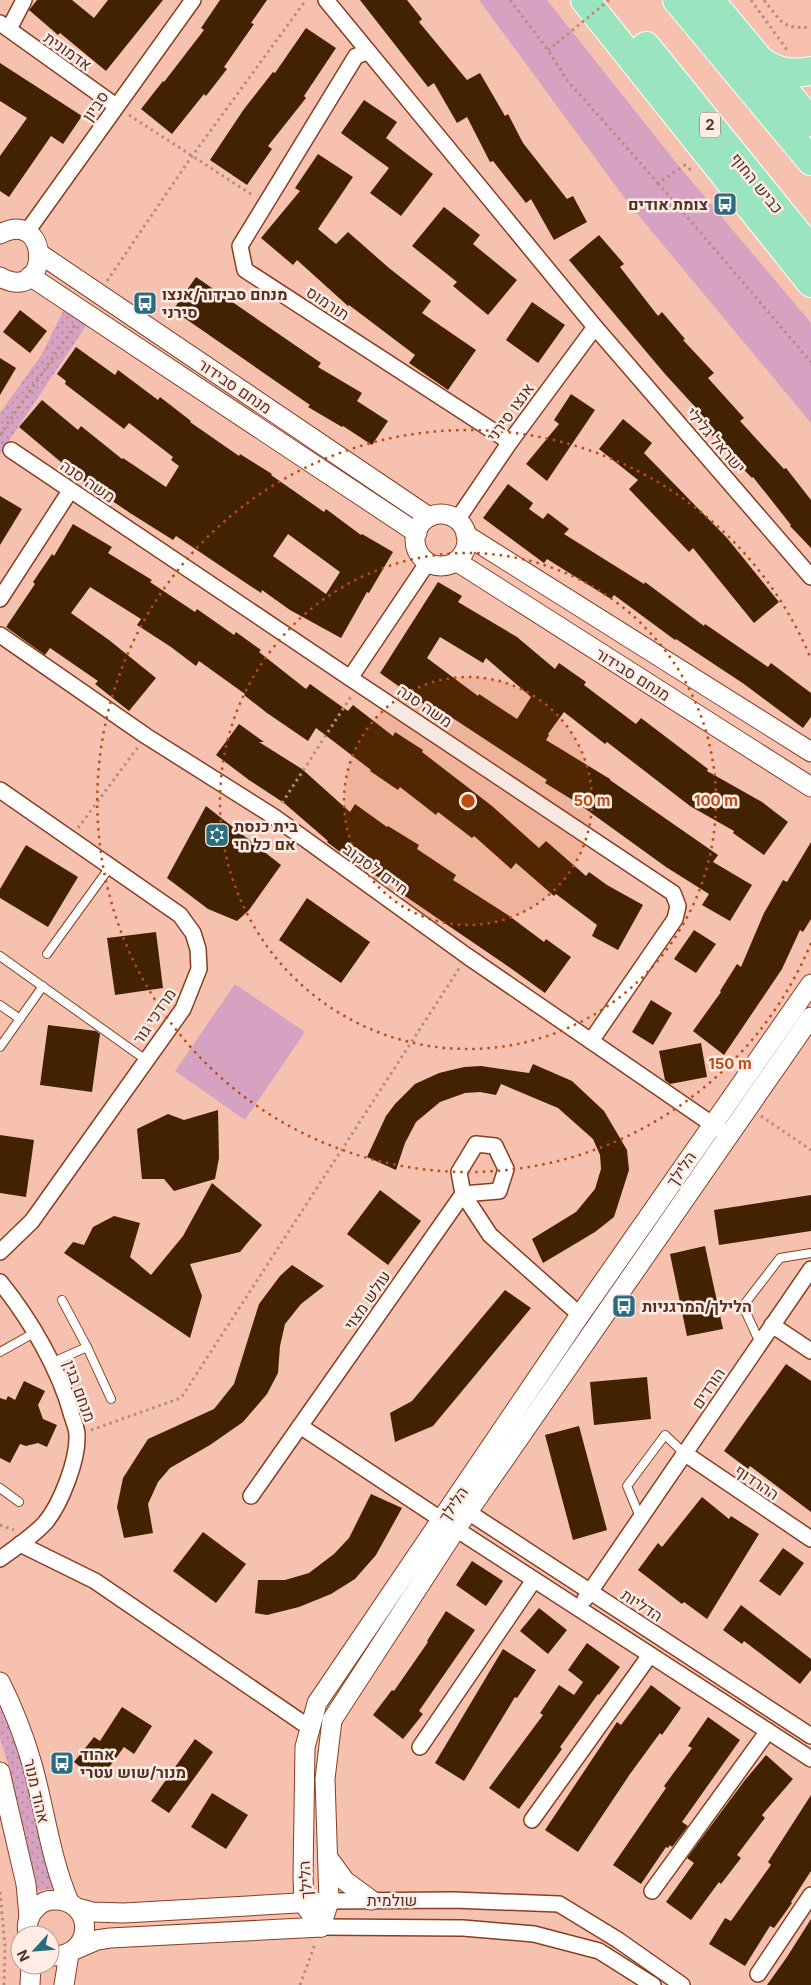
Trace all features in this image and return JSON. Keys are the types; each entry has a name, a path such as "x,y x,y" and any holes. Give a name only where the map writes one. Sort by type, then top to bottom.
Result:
{"highway":[{"path":"585,0 811,283"},
{"name":"כביש החוף","path":"609,0 811,250"},
{"path":"677,0 811,161"},
{"path":"710,0 811,122"},
{"path":"758,60 776,71 786,73 811,71"}],"street":[{"path":"4,26 24,0"},
{"name":"סביון","path":"9,230 116,106 193,0"},
{"name":"ישראל גלילי","path":"326,0 595,327 811,576"},
{"name":"אדמונית","path":"4,26 116,106"},
{"name":"תורמוס","path":"368,52 356,56 240,246 245,270 510,442"},
{"path":"0,277 14,282 23,280 36,270 39,263 40,254 38,246 9,230"},
{"name":"מנחם סבידור","path":"40,254 430,517"},
{"name":"מנחם סבידור","path":"30,276 417,533"},
{"name":"אנצו סירני","path":"462,528 510,442 595,327"},
{"name":"משה סנה","path":"11,450 673,893 678,906 675,919 591,1041"},
{"path":"0,599 70,491"},
{"path":"444,514 462,528 465,550 456,561 442,566 422,558 416,546 417,533 419,526 430,517 444,514"},
{"name":"מנחם סבידור","path":"462,528 811,752"},
{"name":"מנחם סבידור","path":"456,561 811,787"},
{"path":"354,681 428,562"},
{"name":"חיים לסקוב","path":"0,635 146,736 273,816 467,956 729,1136"},
{"name":"מרדכי גור","path":"0,1252 32,1221 183,1010 199,969 198,949 193,933 180,915 71,839 2,796"},
{"name":"הלילך","path":"321,1927 329,1901 325,1779 332,1720 449,1525 580,1315 811,984"},
{"name":"הלילך","path":"461,1507 729,1136 811,1017"},
{"name":"עולש מצוי","path":"251,1496 463,1194 490,1235 580,1315"},
{"name":"הורדים","path":"578,1608 811,1269"},
{"name":"מנחם בגין","path":"0,1282 34,1333 51,1363 68,1401 77,1434 72,1467 60,1498 46,1522 0,1559"},
{"path":"772,1326 811,1351"},
{"path":"300,1426 449,1525 811,1759"},
{"name":"ההרדוף","path":"684,1453 811,1539"},
{"name":"הדליות","path":"461,1507 811,1736"},
{"name":"הלילך","path":"321,1927 304,1904 303,1877 305,1747 317,1703 449,1525"},
{"path":"20,1544 96,1581 310,1728"},
{"path":"420,1747 534,1580"},
{"path":"532,1820 650,1655"},
{"name":"אהוד מנור","path":"0,1682 22,1733 32,1764 48,1838 62,1885 82,1917 85,1932 80,1944 72,1952"},
{"path":"652,1890 768,1731"},
{"name":"אהוד מנור","path":"0,1772 26,1884 28,1925"},
{"path":"329,1859 345,1881 371,1900"},
{"path":"273,1905 303,1877"},
{"path":"758,1974 811,1895"},
{"name":"שולמית","path":"29,1925 40,1903 50,1900 62,1900 92,1912 124,1913 371,1900 454,1900 559,1904 618,1940 682,1985"},
{"name":"שולמית","path":"60,1957 97,1940 110,1938 321,1927 463,1928 534,1934 599,1951 653,1985"},
{"path":"64,1985 72,1952"}],"lane":[{"path":"46,954 110,866"},
{"path":"0,956 146,1060"},
{"path":"0,1047 43,986"},
{"path":"0,1005 20,1019"},
{"path":"760,1343 744,1306 780,1258 811,1253"},
{"path":"62,1300 87,1347 111,1399"},
{"path":"0,1352 34,1333"},
{"path":"51,1363 87,1347"},
{"path":"640,1517 627,1486 665,1435 684,1453"},
{"path":"0,1488 19,1502"}],"path":[{"path":"98,294 192,156 306,0"},
{"path":"510,0 548,50 567,80 811,362"},
{"path":"548,50 609,0"},
{"path":"751,0 789,52"},
{"path":"764,0 782,23 795,28 811,27"},
{"path":"116,106 265,204"},
{"path":"658,183 685,165"},
{"path":"0,435 84,312"},
{"path":"273,816 354,681"},
{"path":"71,839 146,736"},
{"path":"77,1434 181,1398 467,956"},
{"path":"748,1108 811,1150"},
{"path":"0,1892 5,1946 4,1985"},
{"path":"300,1985 321,1927"}],"shaded area":[{"path":"479,0 547,0 678,165 811,323 811,423 629,204"},
{"path":"68,301 88,323 0,454 0,413 42,354"},
{"path":"235,984 305,1032 245,1120 175,1071"},
{"path":"0,1700 25,1767 54,1888 38,1891 10,1770 0,1739"}],"building":[{"path":"37,0 72,0 94,18 108,0 163,0 106,71 60,33 58,35 29,10"},
{"path":"220,0 267,0 251,23 254,24 224,67 227,69 172,134 141,109 204,30 201,28"},
{"path":"360,0 407,0 422,19 419,22 467,80 480,73 505,116 508,114 523,143 567,199 573,196 587,222 554,240 531,199 526,203 493,161 490,162 467,117 457,123 434,83 428,87"},
{"path":"306,28 336,48 304,96 306,98 268,146 272,149 247,185 210,160 244,109 273,72 275,73"},
{"path":"0,63 82,116 63,144 51,136 9,197 0,191 0,156 27,118 0,101"},
{"path":"364,100 397,122 386,138 433,174 401,216 370,193 389,168 341,133"},
{"path":"318,154 353,177 318,229 336,244 348,232 431,301 422,313 476,350 448,390 409,363 415,355 348,306 297,260 293,265 261,238 300,191 295,188"},
{"path":"444,207 480,235 473,244 517,280 488,315 453,286 457,282 412,246"},
{"path":"599,235 624,264 620,267 658,316 662,312 685,339 683,340 714,373 708,378 744,418 740,421 784,469 786,468 811,500 811,548 790,526 753,477 728,453 692,413 697,409 569,260"},
{"path":"196,277 321,363 318,367 362,393 357,401 388,421 372,445 343,426 308,407 310,405 173,310"},
{"path":"532,302 565,325 538,363 506,340"},
{"path":"20,310 47,331 30,353 3,332"},
{"path":"76,347 115,375 118,370 158,400 160,397 190,422 239,456 240,454 272,474 324,512 326,509 361,535 393,552 369,593 367,592 341,638 290,610 262,590 261,593 176,536 173,540 130,513 86,483 19,427 42,400 78,430 81,426 122,459 166,487 179,466 171,460 173,457 129,423 124,429 65,384 66,381 57,374","holes":["288,534 340,572 326,594 273,556"]},
{"path":"0,358 16,368 0,395"},
{"path":"571,394 595,410 547,481 526,464 559,424 554,420"},
{"path":"623,419 652,443 644,453 727,538 779,602 754,623 693,548 689,552 629,489 638,480 599,449"},
{"path":"508,484 533,503 529,509 543,519 548,513 569,529 564,534 644,584 645,582 704,626 705,624 768,667 771,663 811,693 811,717 803,728 744,684 675,640 614,595 611,599 547,559 544,563 483,518"},
{"path":"0,496 22,509 0,545"},
{"path":"73,524 112,547 108,553 152,580 150,582 195,612 197,609 234,635 236,632 261,650 259,652 306,689 310,684 348,711 353,705 393,736 395,732 423,750 422,752 492,806 539,848 546,841 586,876 589,872 607,885 643,905 618,950 592,936 597,925 556,894 554,896 516,863 511,869 474,836 472,838 438,812 436,815 400,787 398,790 370,771 316,728 308,741 267,713 245,694 199,661 196,666 137,625 141,619 90,587 71,613 109,640 156,678 129,711 95,684 98,681 50,648 45,655 6,627 35,584 33,582 52,554 54,556"},
{"path":"438,582 462,596 458,602 517,637 555,669 559,663 586,682 584,685 636,724 641,718 708,769 707,771 762,802 788,822 764,855 733,833 734,831 690,806 607,742 605,744 564,712 548,734 546,740 610,779 718,855 713,862 752,885 730,921 702,905 709,894 666,867 576,802 545,783 547,780 445,713 442,717 380,673","holes":["440,637 483,663 486,658 531,697 517,719 479,694 478,696 427,658"]},
{"path":"239,724 264,742 259,742 302,769 350,812 355,804 387,827 419,845 417,849 456,875 453,880 508,915 544,942 546,939 571,957 545,993 402,894 403,892 352,861 327,842 284,803 216,755"},
{"name":"בית כנסת אם כל חי","path":"206,806 281,865 249,910 237,921 208,909 167,878"},
{"path":"811,842 811,919 803,932 800,930 782,969 724,1055 693,1031 721,992 737,964 741,967 764,913 783,880 787,882"},
{"path":"26,845 78,877 48,927 0,898 0,889"},
{"path":"307,898 370,942 341,983 279,940"},
{"path":"694,930 716,944 696,973 674,959"},
{"path":"156,932 163,988 115,995 107,938"},
{"path":"651,1000 672,1013 653,1045 632,1032"},
{"path":"48,1025 96,1031 100,1034 92,1092 40,1085"},
{"path":"701,1043 707,1077 670,1084 665,1080 659,1051"},
{"path":"533,1064 572,1081 604,1111 627,1150 629,1170 614,1217 595,1232 543,1263 532,1239 576,1212 595,1189 601,1169 600,1155 593,1139 558,1108 501,1084 496,1095 480,1092 465,1093 440,1102 416,1122 405,1143 396,1170 367,1157 386,1116 415,1084 439,1073 464,1067 481,1066 529,1073"},
{"path":"218,1110 219,1158 215,1179 174,1191 164,1179 142,1179 137,1129 168,1114 184,1120"},
{"path":"0,1135 34,1140 26,1197 0,1193"},
{"path":"212,1183 262,1225 240,1252 190,1264 202,1296 190,1338 64,1253 73,1242 84,1245 93,1227 114,1216 140,1223 130,1257 151,1275 183,1236"},
{"path":"380,1190 421,1221 388,1265 347,1234"},
{"path":"811,1195 811,1231 719,1245 714,1210"},
{"path":"705,1246 723,1329 687,1336 670,1254"},
{"path":"292,1265 324,1286 301,1304 285,1324 280,1346 278,1373 267,1394 243,1422 210,1445 170,1468 158,1482 148,1504 153,1533 124,1538 117,1507 123,1478 148,1439 214,1409 234,1384 259,1304 280,1276"},
{"path":"505,1290 531,1308 433,1426 395,1442 390,1413 412,1401"},
{"path":"786,1364 811,1381 811,1512 750,1466 748,1469 724,1451"},
{"path":"647,1377 651,1419 594,1425 590,1382"},
{"path":"24,1381 45,1391 38,1405 43,1419 57,1425 47,1447 38,1443 26,1446 20,1444 10,1463 0,1458 0,1398 6,1400 8,1396 15,1400"},
{"path":"579,1426 607,1530 573,1540 545,1435"},
{"path":"371,1494 402,1508 376,1555 355,1579 331,1594 299,1607 267,1615 255,1613 258,1580 285,1580 309,1573 334,1554 349,1538"},
{"path":"702,1497 729,1519 731,1516 759,1534 707,1619 684,1602 682,1604 638,1570 658,1543 662,1547"},
{"path":"203,1532 246,1564 216,1603 173,1571"},
{"path":"783,1548 804,1563 780,1596 759,1581"},
{"path":"472,1561 503,1581 486,1606 456,1585"},
{"path":"741,1605 811,1659 811,1670 800,1684 744,1641 742,1644 723,1630"},
{"path":"539,1608 567,1630 548,1654 520,1631"},
{"path":"446,1611 475,1630 419,1711 423,1714 403,1739 373,1715 392,1690 394,1691 428,1642"},
{"path":"587,1643 620,1667 560,1747 562,1749 519,1809 489,1788 543,1715 540,1713 559,1685 574,1695 583,1682 568,1670"},
{"path":"503,1649 536,1670 517,1698 515,1697 464,1781 435,1763"},
{"path":"651,1685 681,1708 630,1774 578,1852 545,1830 617,1722 621,1725"},
{"path":"122,1707 152,1726 134,1754 124,1747 99,1781 74,1762 94,1737 100,1741"},
{"path":"708,1717 740,1740 682,1822 688,1826 672,1847 670,1845 668,1848 666,1847 641,1884 613,1865 666,1788 664,1786 692,1748 688,1746"},
{"path":"195,1739 213,1752 169,1813 151,1801"},
{"path":"766,1755 793,1779 762,1815 765,1818 737,1855 741,1858 721,1884 719,1882 691,1920 666,1902 694,1863 687,1858"},
{"path":"212,1793 248,1815 226,1849 191,1827"},
{"path":"811,1795 811,1871 792,1903 774,1928 770,1926 745,1966 709,1944 725,1918 731,1921 771,1865 768,1862"},
{"path":"811,1919 811,1985 767,1985 787,1957"}],"place":[{"name":"צומת אודים","path":"725,204"},
{"name":"מנחם סבידור/אנצו סירני","path":"145,303"},
{"name":"בית כנסת אם כל חי","path":"217,835"},
{"name":"הלילך/המרגניות","path":"624,1306"},
{"name":"אהוד מנור/שוש עטרי","path":"62,1763"}]}
